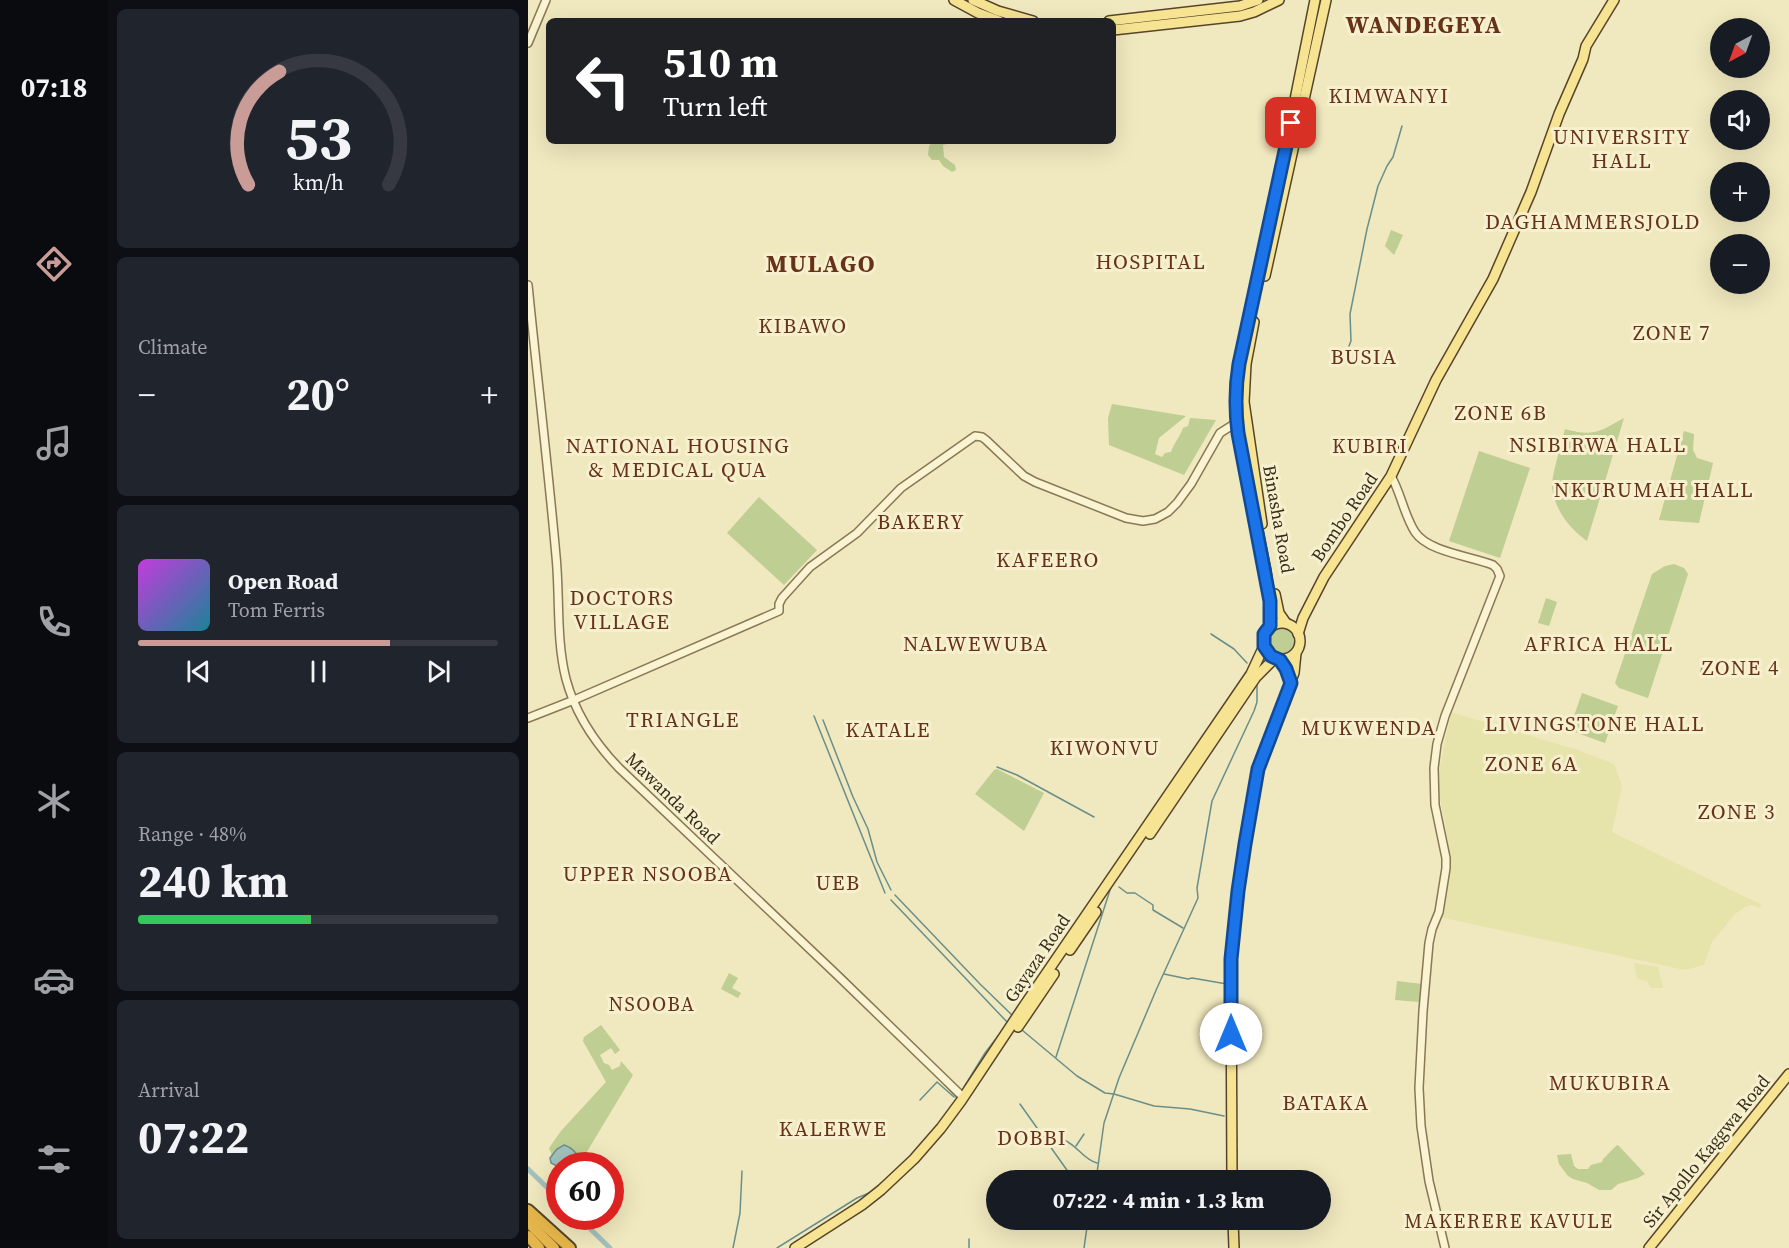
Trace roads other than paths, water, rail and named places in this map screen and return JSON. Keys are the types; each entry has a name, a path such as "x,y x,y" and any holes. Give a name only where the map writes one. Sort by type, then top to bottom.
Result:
{"highway":[{"path":"528,1210 570,1248"},
{"path":"528,1222 554,1248"},
{"path":"528,1236 539,1248"}],"main road":[{"path":"954,0 991,18"},
{"path":"973,0 1022,18"},
{"path":"1116,20 1240,6 1257,0"},
{"path":"1116,30 1240,16 1279,0"},
{"path":"1241,420 1250,345 1326,0"},
{"name":"Bombo Road","path":"1299,634 1303,618 1330,566 1390,476 1436,380 1493,279 1518,225 1559,114 1583,59 1586,46 1614,0"},
{"path":"1270,626 1270,601 1266,571 1235,389 1315,5"},
{"name":"Binasha Road","path":"1241,420 1276,603 1279,613 1289,624"},
{"path":"1291,683 1286,669 1278,659 1268,653 1264,646 1264,634 1270,626 1277,623 1289,624 1303,618"},
{"path":"1232,1170 1231,959 1238,891 1258,769 1291,683 1296,653 1300,646 1299,634 1289,624"},
{"name":"Gayaza Road","path":"795,1248 862,1205 894,1178 925,1147 963,1097 1251,674 1264,646"},
{"path":"1278,659 1286,659 1296,653"},
{"name":"Gayaza Road","path":"805,1248 866,1207 904,1176 953,1121 1256,677 1278,659"},
{"name":"Sir Apollo Kaggwa Road","path":"1648,1248 1789,1074"},
{"path":"1233,1230 1234,1248"}],"street":[{"path":"528,43 546,0"},
{"name":"Mawanda Road","path":"528,285 558,571 562,652 574,700 594,738 619,768 963,1097"},
{"path":"528,718 779,611 782,598 810,567 857,532 901,488 975,436 982,437 1024,476 1042,485 1126,518 1155,519 1176,505 1191,484 1220,433 1241,420"},
{"path":"1390,476 1400,494 1412,527 1422,540 1430,545 1493,565 1500,576 1445,716 1437,744 1434,768 1435,805 1446,868 1438,914 1429,944 1419,1088 1421,1126 1429,1181 1445,1248"}],"water":[{"path":"564,1145 575,1152 555,1152"}],"waterway":[{"path":"1349,346 1351,341 1350,314 1367,229 1378,186 1393,157 1402,126"},
{"path":"1211,634 1234,649 1247,663"},
{"path":"1701,672 1702,668"},
{"path":"1097,1170 1104,1123 1119,1078 1198,898 1197,888 1212,801 1254,711 1257,702 1257,683"},
{"path":"814,716 885,893"},
{"path":"823,720 868,829 877,862 891,890"},
{"path":"997,767 1017,775 1094,817"},
{"path":"1056,1057 1111,887"},
{"path":"1119,887 1127,893 1135,893 1153,905 1153,910 1183,928"},
{"path":"895,895 1013,1016"},
{"path":"891,900 1008,1023"},
{"path":"765,902 831,964"},
{"path":"1236,952 1236,998"},
{"path":"841,973 902,1033"},
{"path":"1164,974 1227,984"},
{"path":"1022,1030 1077,1076 1105,1093 1154,1106 1190,1109 1224,1116"},
{"path":"964,1087 998,1036"},
{"path":"935,1074 956,1097"},
{"path":"920,1100 937,1082 954,1097"},
{"path":"1020,1104 1067,1170"},
{"path":"1236,1129 1237,1142"},
{"path":"1076,1146 1084,1134"},
{"path":"1060,1144 1064,1140 1088,1159 1097,1163"},
{"path":"1236,1169 1237,1149"},
{"path":"528,1169 546,1186"},
{"path":"733,1248 740,1213 742,1171"},
{"path":"777,1248 857,1198 869,1193 885,1180"},
{"path":"591,1230 610,1248"},
{"path":"1084,1248 1087,1230"},
{"path":"969,1239 969,1248"}],"district":[{"name":"WANDEGEYA","path":"1424,24"},
{"name":"KIMWANYI","path":"1389,95"},
{"name":"UNIVERSITY HALL","path":"1622,148"},
{"name":"DAGHAMMERSJOLD","path":"1593,221"},
{"name":"HOSPITAL","path":"1151,261"},
{"name":"MULAGO","path":"821,263"},
{"name":"KIBAWO","path":"803,325"},
{"name":"ZONE 7","path":"1672,332"},
{"name":"BUSIA","path":"1364,356"},
{"name":"ZONE 6B","path":"1501,412"},
{"name":"NSIBIRWA HALL","path":"1598,444"},
{"name":"KUBIRI","path":"1370,446"},
{"name":"NATIONAL HOUSING & MEDICAL QUA","path":"678,457"},
{"name":"NKURUMAH HALL","path":"1654,489"},
{"name":"BAKERY","path":"921,521"},
{"name":"KAFEERO","path":"1048,559"},
{"name":"DOCTORS VILLAGE","path":"622,609"},
{"name":"NALWEWUBA","path":"976,643"},
{"name":"AFRICA HALL","path":"1599,643"},
{"name":"ZONE 4","path":"1741,667"},
{"name":"TRIANGLE","path":"683,719"},
{"name":"LIVINGSTONE HALL","path":"1595,723"},
{"name":"MUKWENDA","path":"1369,727"},
{"name":"KATALE","path":"888,729"},
{"name":"KIWONVU","path":"1105,747"},
{"name":"ZONE 6A","path":"1532,763"},
{"name":"ZONE 3","path":"1737,811"},
{"name":"UPPER NSOOBA","path":"648,873"},
{"name":"UEB","path":"838,882"},
{"name":"NSOOBA","path":"652,1004"},
{"name":"MUKUBIRA","path":"1610,1082"},
{"name":"BATAKA","path":"1326,1102"},
{"name":"KALERWE","path":"833,1128"},
{"name":"DOBBI","path":"1032,1137"},
{"name":"MAKERERE KAVULE","path":"1509,1221"}]}
